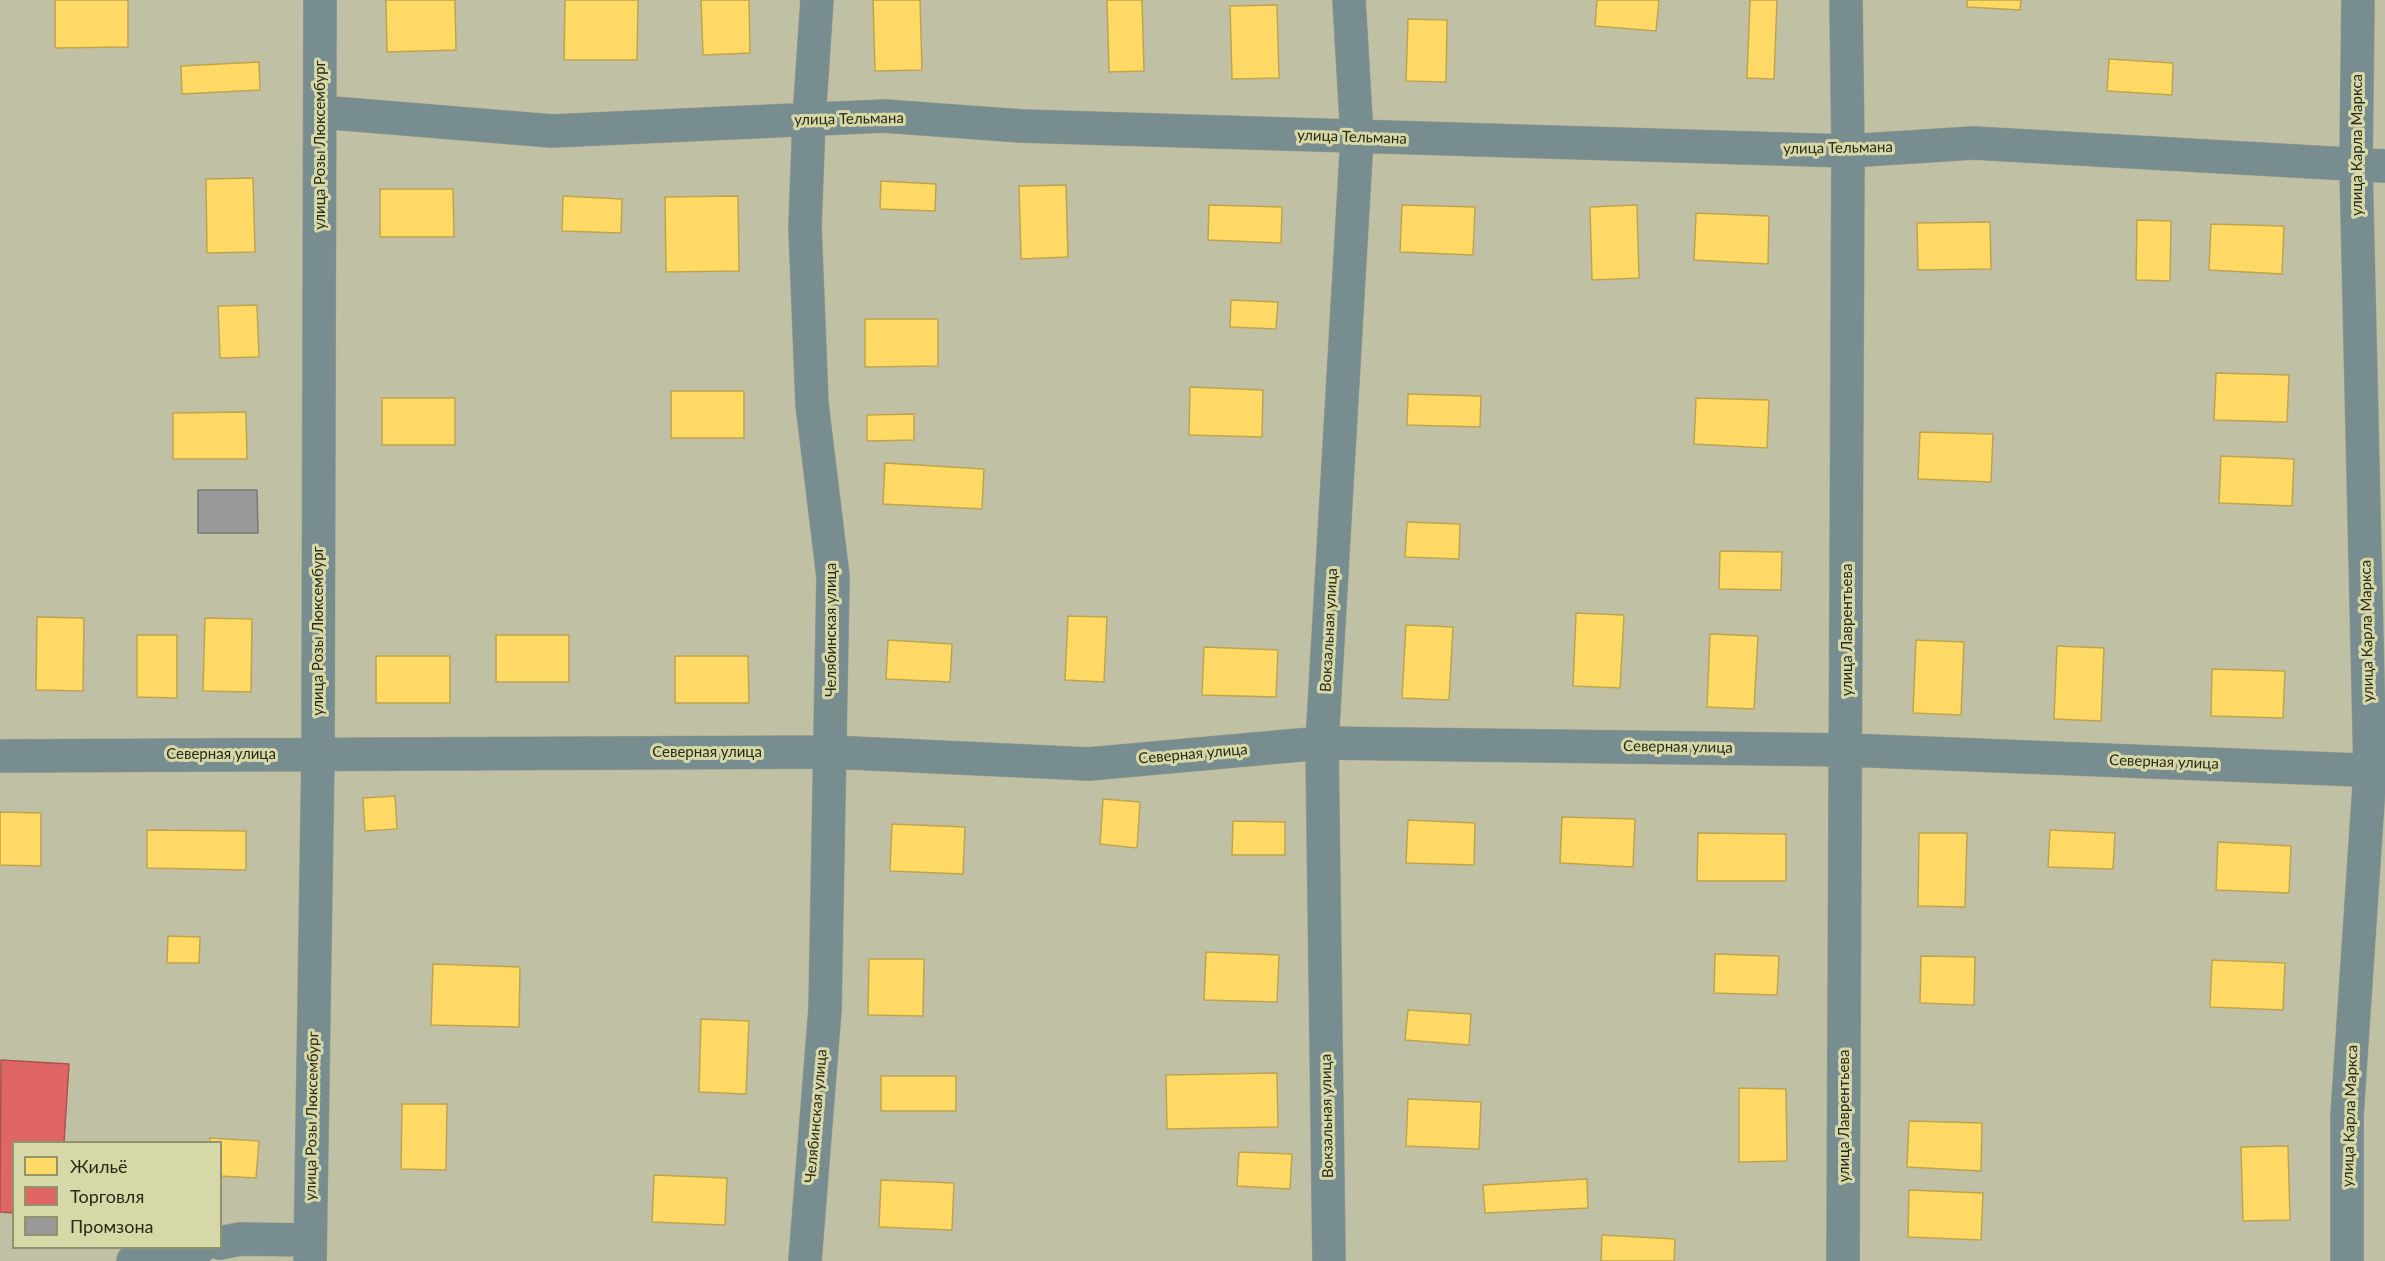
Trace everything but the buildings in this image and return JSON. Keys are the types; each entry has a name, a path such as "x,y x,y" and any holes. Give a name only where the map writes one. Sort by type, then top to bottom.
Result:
{"street":[{"name":"улица Розы Люксембург","path":"310,1250 318,753 320,0"},
{"name":"Челябинская улица","path":"806,1261 825,1008 833,577 812,404 805,227 809,119 818,0"},
{"name":"Вокзальная улица","path":"1329,1261 1322,743 1357,138 1349,0"},
{"name":"улица Лаврентьева","path":"1843,1261 1847,750 1846,0"},
{"name":"улица Карла Маркса","path":"2347,1261 2347,1116 2378,771 2370,165 2358,0"},
{"name":"улица Тельмана","path":"320,112 552,131 884,116 1021,126 1357,138 1848,151 1973,143 2370,165"},
{"name":"Северная улица","path":"0,756 831,752 1089,764 1322,743 1847,750 2378,771"},
{"path":"222,1243 240,1239 310,1250"},
{"path":"133,1261 195,1249"}]}
